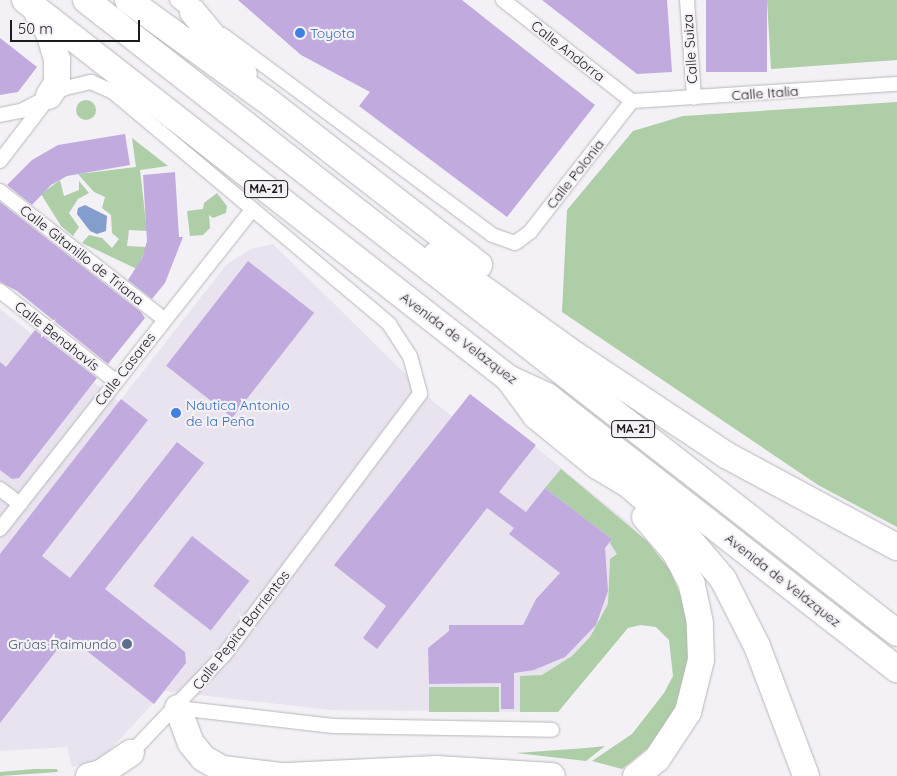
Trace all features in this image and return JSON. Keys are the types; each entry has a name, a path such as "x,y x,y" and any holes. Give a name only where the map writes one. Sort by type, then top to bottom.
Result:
{"highway":[{"name":"Avenida de Velázquez","path":"86,0 372,220 409,256 897,633"},
{"path":"128,0 265,99 537,312 568,350"},
{"name":"Avenida de Velázquez","path":"30,4 508,378 547,396 897,669"},
{"path":"30,4 49,33 57,60 57,83 50,96"},
{"path":"185,6 265,99"},
{"path":"113,92 155,102"},
{"path":"372,220 418,242 568,350 726,454 897,547"},
{"path":"508,378 536,416 596,465 629,485 683,532 722,579 757,646 806,776"},
{"path":"596,465 676,552 692,584 700,623 701,660 688,712 657,759 637,776"},
{"path":"178,708 191,743 203,758 222,769 281,776"},
{"path":"88,776 101,773 131,753"},
{"path":"287,776 436,769 552,776"}],"street":[{"name":"Calle Andorra","path":"504,0 632,102"},
{"name":"Calle Suiza","path":"687,0 694,98"},
{"name":"Calle Polonia","path":"185,6 492,235 515,243 530,232 632,102"},
{"path":"0,115 21,111 50,96 91,82 113,92 252,210"},
{"name":"Calle Italia","path":"632,102 897,84"},
{"path":"0,161 50,96"},
{"name":"Calle Gitanillo de Triana","path":"0,190 164,319"},
{"name":"Calle Casares","path":"0,529 114,381 252,210"},
{"name":"Calle Pepita Barrientos","path":"178,708 224,655 420,394 410,356 389,324 252,210"},
{"name":"Calle Benahavís","path":"0,291 114,381"},
{"path":"0,489 20,504"},
{"path":"131,753 178,708"},
{"name":"Calle Pepita Barrientos","path":"178,708 333,726 552,730"}],"shaded area":[{"path":"273,244 436,404 452,416 470,394 628,522 670,570 558,712 331,710 164,691 102,759 72,767 67,747 0,751 0,309 119,402 227,264 251,249"}],"green space":[{"path":"767,0 897,0 897,60 771,69"},
{"path":"86,100 93,103 96,110 93,117 86,120 79,117 76,110 79,103"},
{"path":"897,102 897,527 818,485 562,312 567,210 633,131 683,116"},
{"path":"132,138 168,166 140,170 147,231 129,230 127,246 146,247 137,269 82,243 89,235 102,238 112,248 119,239 112,233 111,215 102,208 105,197 94,192 78,174 136,167"},
{"path":"60,180 64,196 79,190 79,181 89,193 78,199 69,213 79,227 73,236 61,226 41,194"},
{"path":"217,193 227,206 226,213 213,218 209,215 210,228 203,235 190,236 187,211 203,209 204,203"},
{"path":"561,469 647,541 670,570 685,606 689,658 674,713 648,748 622,769 592,761 632,734 664,693 673,676 669,640 656,627 641,625 628,628 558,712 520,712 520,676 542,675 572,656 590,637 608,604 610,559 617,554 610,543 612,539 545,488"},
{"path":"429,687 499,687 499,712 429,712"},
{"path":"605,746 586,761 516,753 586,748"},
{"path":"57,769 58,772 0,776 0,772"}],"water":[{"path":"85,205 107,216 106,231 97,234 90,231 77,214 78,208"}],"building":[{"path":"238,0 462,0 595,105 507,217 359,106 370,92 301,55"},
{"path":"542,0 667,0 672,72 637,74"},
{"path":"706,0 767,0 767,72 706,72"},
{"path":"0,38 37,67 18,92 0,95"},
{"path":"125,134 130,165 67,176 51,185 32,205 7,185 32,160 58,145"},
{"path":"175,172 179,237 183,237 165,283 152,299 128,280 142,258 147,241 143,175"},
{"path":"0,202 141,312 145,318 108,364 17,291 0,282"},
{"path":"248,261 314,313 232,418 166,366"},
{"path":"35,330 97,378 19,478 12,479 0,470 0,362 6,367"},
{"path":"470,394 536,445 499,492 526,512 545,488 612,539 605,548 608,591 596,625 565,657 534,670 514,673 514,709 501,709 501,683 429,684 428,648 449,631 449,625 523,625 536,599 560,573 509,534 514,528 487,508 377,649 363,638 386,606 334,565"},
{"path":"121,399 148,420 42,556 70,578 177,442 204,463 105,589 185,652 186,663 154,704 68,636 0,723 0,554"},
{"path":"192,536 250,581 211,631 153,586"}],"place":[{"name":"Toyota","path":"300,33"},
{"name":"Náutica Antonio de la Peña","path":"176,413"},
{"name":"Grúas Raimundo","path":"127,644"}]}
